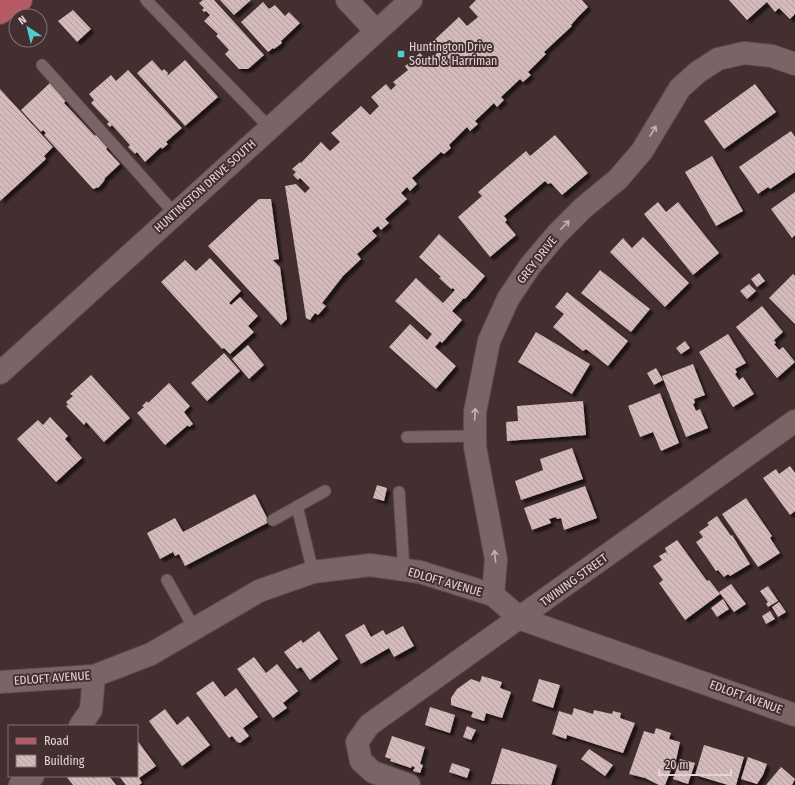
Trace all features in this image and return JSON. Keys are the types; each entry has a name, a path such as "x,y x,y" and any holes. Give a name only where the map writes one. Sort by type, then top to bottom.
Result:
{"main road":[{"path":"0,13 20,0"}],"street":[{"path":"347,0 376,31"},
{"name":"HUNTINGTON DRIVE SOUTH","path":"0,373 411,0"},
{"name":"GREY DRIVE","path":"493,595 496,559 475,447 475,412 490,341 508,299 557,234 583,208 618,179 642,151 680,88 698,72 718,59 744,53 772,56 795,64"},
{"name":"TWINING STREET","path":"409,785 373,772 361,761 356,742 369,726 795,421"},
{"name":"EDLOFT AVENUE","path":"0,682 94,676 151,654 259,591 313,572 370,565 420,572 493,595 521,618 795,715"},
{"path":"81,725 90,710 94,676"},
{"path":"20,785 32,777"}],"lane":[{"path":"146,0 270,128"},
{"path":"42,65 175,214"},
{"path":"408,437 475,436"},
{"path":"273,520 325,490"},
{"path":"399,492 404,570"},
{"path":"297,506 313,572"},
{"path":"167,580 194,628"}],"building":[{"path":"203,0 214,0 264,55 248,69 239,69 225,54 229,50 216,36 218,34 204,21 210,15 206,11 204,12 202,10 204,8 199,3"},
{"path":"220,0 251,0 234,15"},
{"path":"476,0 582,0 588,7 571,25 572,26 544,52 546,54 528,72 531,75 523,82 520,79 501,97 504,100 497,107 494,103 475,121 478,124 470,131 467,127 449,145 451,148 444,154 441,152 412,178 417,184 410,191 407,187 401,193 407,199 385,219 389,223 381,230 378,226 372,231 377,236 357,254 361,259 343,276 322,303 326,306 318,315 315,313 310,320 306,318 285,186 296,184 305,193 310,188 300,178 298,180 293,175 296,172 292,169 300,162 301,163 321,142 330,151 340,142 331,133 361,106 370,115 379,106 371,97 386,84 391,90 396,85 393,82 408,70 405,66 420,53 428,62 438,52 430,44 459,17 467,26 478,17 469,7"},
{"path":"729,0 795,0 795,14 790,19 779,8 775,12 767,2 747,20"},
{"path":"263,2 269,9 275,5 285,16 289,12 300,23 281,41 282,43 268,52 241,22"},
{"path":"73,10 91,29 77,42 58,21"},
{"path":"152,60 162,71 164,69 168,73 167,76 185,60 218,97 185,126 137,73"},
{"path":"128,70 182,128 166,142 168,144 162,149 161,147 145,162 137,152 135,154 128,147 130,145 112,125 110,127 107,124 109,122 91,103 94,100 89,94 111,75 116,81"},
{"path":"51,82 67,99 64,103 95,136 97,133 109,146 106,149 120,164 105,178 99,187 93,189 44,135 46,133 43,130 41,132 21,110"},
{"path":"755,84 776,112 724,149 704,121"},
{"path":"0,89 53,147 44,156 46,159 0,201"},
{"path":"791,131 795,137 795,172 770,189 768,187 758,194 739,167"},
{"path":"555,135 588,173 562,195 551,183 548,184 545,181 504,216 507,220 505,222 516,235 490,257 458,217 482,196 478,192 526,151 530,156"},
{"path":"712,156 743,211 716,226 685,172"},
{"path":"795,192 795,235 792,238 771,209"},
{"path":"259,199 271,199 279,259 273,260 280,267 287,319 281,325 208,246"},
{"path":"658,202 666,212 678,202 719,253 693,275 644,214"},
{"path":"439,234 485,276 465,299 464,298 452,311 462,320 442,343 440,341 435,347 456,366 436,389 389,347 410,324 427,340 432,334 395,301 416,278 443,303 455,290 453,288 451,289 439,278 441,277 419,257"},
{"path":"643,237 689,283 665,307 610,252 623,238 632,248"},
{"path":"210,258 241,291 229,303 231,305 240,297 258,316 248,326 254,332 230,354 224,348 222,349 161,282 185,260 196,271"},
{"path":"600,270 650,309 631,332 581,293"},
{"path":"759,273 765,281 757,287 751,279"},
{"path":"793,274 795,276 795,324 769,298"},
{"path":"749,284 756,291 747,299 740,291"},
{"path":"567,292 628,341 608,366 586,349 583,351 553,327 564,314 555,307"},
{"path":"762,306 783,332 774,340 776,343 774,344 779,350 783,347 795,362 777,378 736,327"},
{"path":"536,332 590,364 572,394 518,362"},
{"path":"728,334 746,363 735,369 737,372 735,374 739,380 743,377 754,394 733,407 699,352"},
{"path":"685,341 690,348 681,354 676,348"},
{"path":"248,345 264,365 249,379 232,359"},
{"path":"224,353 240,371 207,401 191,383"},
{"path":"693,364 705,395 694,399 695,403 693,404 696,411 700,409 708,428 686,437 662,376"},
{"path":"656,368 663,380 654,385 647,373"},
{"path":"91,375 130,418 104,442 86,422 84,425 66,406 68,405 66,402 73,396 70,394"},
{"path":"169,383 190,406 184,412 193,424 189,427 188,425 165,445 137,413 144,407 142,406 147,401 148,403"},
{"path":"660,393 679,443 661,451 653,432 640,437 628,406"},
{"path":"583,401 586,435 507,441 506,422 518,421 517,406"},
{"path":"50,417 68,436 65,439 82,458 56,482 17,439 38,420 43,425"},
{"path":"572,448 583,479 521,500 515,481 543,470 540,459"},
{"path":"790,466 795,473 795,511 790,515 763,478 776,469 779,474"},
{"path":"377,485 387,488 384,501 373,498"},
{"path":"585,486 597,518 564,530 561,518 557,519 556,517 549,519 551,523 532,530 524,508"},
{"path":"255,494 269,522 185,566 179,554 175,556 173,552 160,559 147,533 175,518 183,532"},
{"path":"746,498 772,536 770,538 780,553 758,567 722,514"},
{"path":"717,516 731,536 732,535 750,564 730,576 728,574 724,577 718,570 716,571 696,542 703,537 699,532 709,525 707,523"},
{"path":"677,540 707,581 709,580 720,594 685,620 659,583 663,580 653,566 662,560 659,556 666,552 668,555 665,548"},
{"path":"731,584 746,604 734,612 719,592"},
{"path":"768,586 778,601 768,607 766,604 768,602 760,591"},
{"path":"723,599 729,609 717,617 711,608"},
{"path":"779,602 786,612 778,617 772,607"},
{"path":"770,611 775,619 766,624 762,616"},
{"path":"364,624 371,637 383,630 386,635 403,626 414,646 394,657 389,648 361,664 345,635"},
{"path":"319,631 338,659 310,680 301,667 297,669 284,652 301,640 303,643"},
{"path":"254,657 266,673 277,664 298,691 283,703 287,708 273,718 237,669"},
{"path":"482,676 502,682 500,688 511,692 502,718 486,713 484,721 471,717 473,712 451,705 451,698 457,689 471,679 480,682"},
{"path":"539,679 560,685 553,708 532,701"},
{"path":"213,681 225,697 236,688 258,717 243,728 249,736 240,743 237,742 232,736 229,738 196,693"},
{"path":"430,707 455,715 450,733 425,725"},
{"path":"574,708 593,714 594,710 612,714 613,711 621,713 620,718 635,723 623,753 567,735 566,739 552,734 559,711 572,715"},
{"path":"165,709 177,725 188,716 210,745 182,766 149,721"},
{"path":"467,726 476,730 471,740 463,737"},
{"path":"656,728 671,733 669,739 680,742 675,765 673,765 665,785 659,785 645,778 629,774 644,731 654,734"},
{"path":"392,736 425,747 420,764 423,765 420,773 413,771 415,767 412,766 411,768 390,761 391,759 385,757"},
{"path":"138,741 156,766 139,778 142,783 139,785 126,785 120,777 138,777"},
{"path":"704,745 744,757 736,785 728,785 695,775"},
{"path":"502,748 557,765 551,785 491,784"},
{"path":"589,749 613,765 605,776 581,759"},
{"path":"748,757 767,764 763,775 757,784 741,779"},
{"path":"680,759 695,763 688,784 673,779"},
{"path":"452,763 470,769 467,778 449,772"},
{"path":"781,767 795,779 792,785 766,785"},
{"path":"67,777 110,777 116,785 73,785"}],"place":[{"name":"Huntington Drive South & Harriman","path":"401,54"}]}
